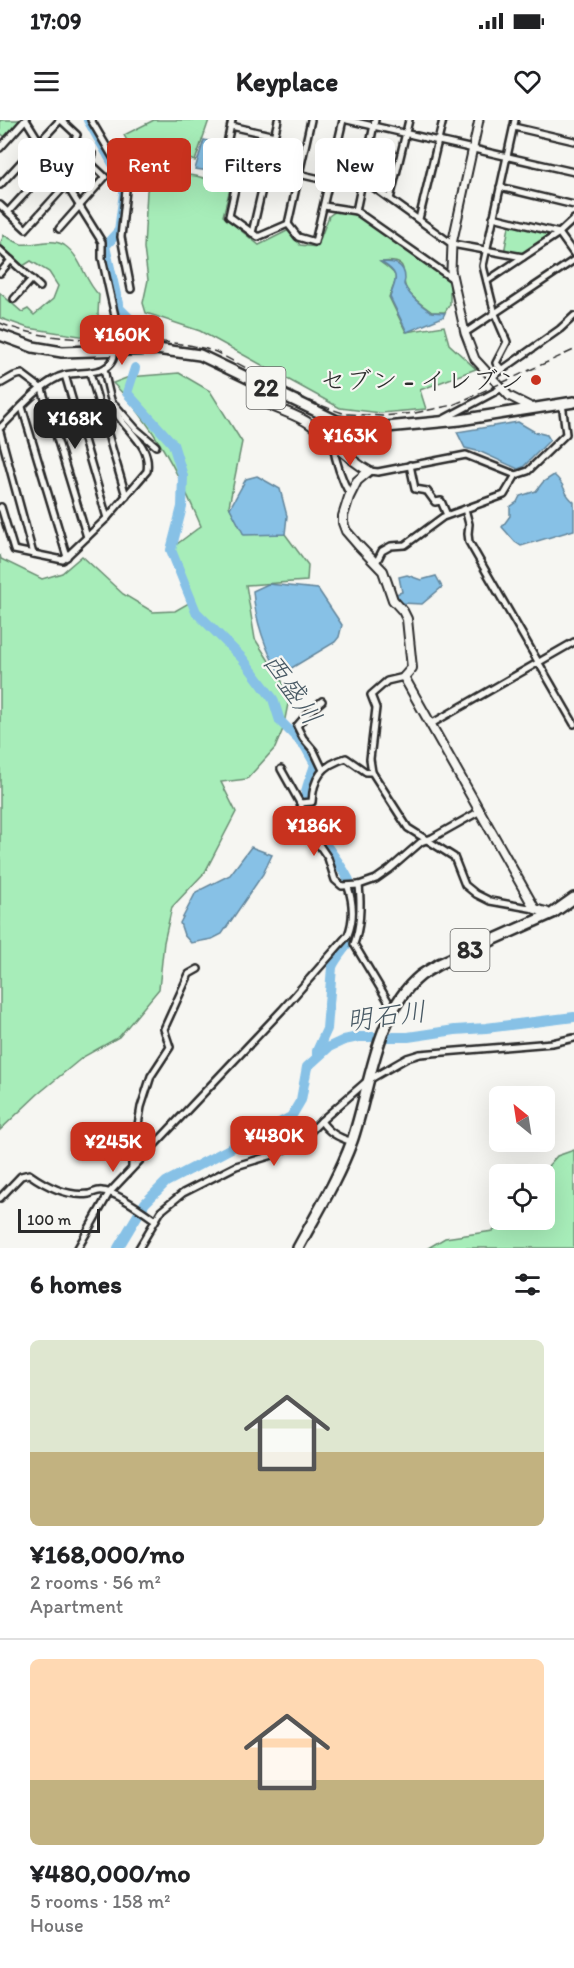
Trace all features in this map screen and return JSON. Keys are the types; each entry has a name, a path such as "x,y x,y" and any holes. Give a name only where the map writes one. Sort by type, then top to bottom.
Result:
{"main road":[{"name":"22","path":"0,334 33,347 62,352 156,350 200,355 264,389 337,422 376,428 438,422 574,402"},
{"path":"264,389 268,404 309,423 359,466 369,471 357,481 343,516 346,531 383,571 393,600 407,619 412,668 404,677 535,909 550,912"},
{"name":"83","path":"298,1248 339,1172 352,1142 372,1064 398,1002 412,983 439,964 550,912 574,898"}],"street":[{"path":"0,148 26,120 37,138"},
{"path":"44,138 61,120 77,135 76,138"},
{"path":"91,120 107,147"},
{"path":"228,138 231,123 275,136 278,120"},
{"path":"303,151 311,120"},
{"path":"340,138 345,120 375,123 405,133 574,172"},
{"path":"390,199 408,120"},
{"path":"419,219 443,120"},
{"path":"479,120 452,244 451,270 465,333 475,359 509,396 533,408"},
{"path":"502,370 496,363 507,342 495,314 483,266 515,120"},
{"path":"372,138 375,123"},
{"path":"514,127 574,141"},
{"path":"0,185 18,166"},
{"path":"95,168 105,177 95,189"},
{"path":"500,188 574,205"},
{"path":"8,212 26,192"},
{"path":"0,205 26,229 59,192"},
{"path":"71,192 102,242 102,258 115,316"},
{"path":"60,230 92,192"},
{"path":"126,192 121,237 131,289"},
{"path":"234,192 229,216 258,237 288,224"},
{"path":"252,233 262,192"},
{"path":"294,192 288,224 298,237 315,242 327,192"},
{"path":"356,212 360,192"},
{"path":"380,192 452,244 523,257"},
{"path":"324,206 356,212 453,279"},
{"path":"493,217 559,233 574,254"},
{"path":"487,281 559,233 574,219"},
{"path":"0,250 40,287"},
{"path":"0,273 11,260"},
{"path":"465,333 574,260"},
{"path":"14,299 32,279"},
{"path":"492,377 560,329 574,316"},
{"path":"33,554 0,430 53,380 65,375 90,373 104,369 111,364 114,351"},
{"path":"0,508 2,507 14,550 63,560 107,518 147,471 146,452 116,413 104,369"},
{"path":"90,373 126,496"},
{"path":"0,384 22,374 42,389 87,537"},
{"path":"65,375 107,518"},
{"path":"438,422 502,388"},
{"path":"562,403 566,434"},
{"path":"113,404 136,429 156,446"},
{"path":"22,407 67,557"},
{"path":"369,471 378,472 466,455 516,475 528,471 566,434 574,432"},
{"path":"333,445 336,465 350,495"},
{"path":"410,465 415,489 427,491 435,502 441,501 447,515"},
{"path":"376,563 382,551 391,546 405,545 447,515 504,495 516,475"},
{"path":"465,509 469,524 469,542 574,724"},
{"path":"431,724 574,642"},
{"path":"404,677 387,681 371,695 376,708 370,759 372,772 408,828 454,857 465,885 490,901 535,909"},
{"path":"322,701 297,726 314,751 323,770"},
{"path":"300,803 312,802 317,776 323,770 346,758 366,772 372,772"},
{"path":"281,769 300,803 309,830 328,858 334,880 342,886 359,885 376,879 421,842 480,811"},
{"path":"359,885 361,908 359,932 354,944 394,1011"},
{"path":"78,1248 109,1193 282,1010 342,942 352,926 351,897 348,887"},
{"path":"132,1168 141,1107 151,1076 170,1047 164,1029 189,974 198,969"},
{"path":"139,1248 155,1220 171,1203 192,1188 236,1166 276,1154 305,1137 367,1081 407,1058 420,1054 574,1038"},
{"path":"321,1121 333,1135 352,1142"},
{"path":"0,1198 21,1176 29,1174 47,1186 75,1194 102,1191 109,1193 155,1220"}],"green space":[{"path":"0,120 25,120 8,139 0,133"},
{"path":"154,120 209,120 195,161 191,160 191,138 126,138 124,135"},
{"path":"191,175 203,178 203,192 229,192 223,216 259,245 289,230 300,245 317,247 329,216 336,211 356,215 450,281 450,304 445,312 432,312 407,290 402,265 391,261 380,262 394,273 395,280 389,297 406,332 444,326 449,344 476,369 420,390 426,409 381,413 340,408 200,331 146,313 143,303 148,280 144,248 147,192 191,192"},
{"path":"510,221 559,233 523,257 504,253"},
{"path":"4,235 21,244 54,242 70,250 99,295 98,315 104,320 117,319 122,338 80,336 28,328 0,318 0,293 22,312 28,309 34,315 53,299 58,286 49,272 31,261 23,266 0,244"},
{"path":"179,373 210,391 242,442 229,506 244,534 285,534 308,565 307,581 246,585 255,639 290,694 283,729 275,748 247,779 221,782 236,812 205,872 172,907 164,942 159,989 119,1037 83,1057 38,1094 0,1130 0,555 1,559 42,579 62,573 82,556 123,594 153,612 175,611 189,603 173,547 201,526 184,487 153,432 113,383 129,377"},
{"path":"574,1150 574,1248 428,1248 445,1238 494,1230 555,1230 555,1164 550,1164 557,1156"}],"water":[{"path":"203,143 203,170 195,169"},
{"path":"381,262 398,264 405,274 404,285 411,295 431,312 445,313 443,317 407,332 390,297 395,280 394,273"},
{"path":"518,422 535,432 547,435 550,440 523,467 518,469 481,452 465,448 457,432"},
{"path":"554,475 574,502 574,530 521,546 502,527 510,516 510,507 517,502 520,496 536,491 543,482"},
{"path":"257,476 280,489 287,516 285,534 244,535 230,508 246,479"},
{"path":"407,575 421,580 436,576 442,587 422,604 401,603 396,594 402,592 399,577"},
{"path":"268,584 318,589 342,625 335,642 280,675 262,635 254,602 253,591"},
{"path":"251,847 272,855 263,874 222,934 212,939 191,943 184,935 180,923 196,892 230,875"}],"waterway":[{"name":"西盛川","path":"88,120 125,185 119,231 105,246 119,308 140,329"},
{"name":"西盛川","path":"135,368 127,393 173,444 183,476 182,507 171,550 196,612 242,658 273,699 280,721 305,746 315,764 306,791 308,811 314,827 352,888 357,907 355,928 332,967 327,1029 317,1051 317,1057"},
{"name":"明石川","path":"118,1248 145,1203 166,1182 291,1117 301,1100 307,1067 329,1047 358,1037 408,1037 574,1017"}],"railway":[{"path":"0,323 27,332 54,337 136,340 190,345 216,352 303,398 328,408 346,414 382,416 415,413 453,405 574,350"}],"place":[{"name":"セブン - イレブン","path":"536,380"}]}
